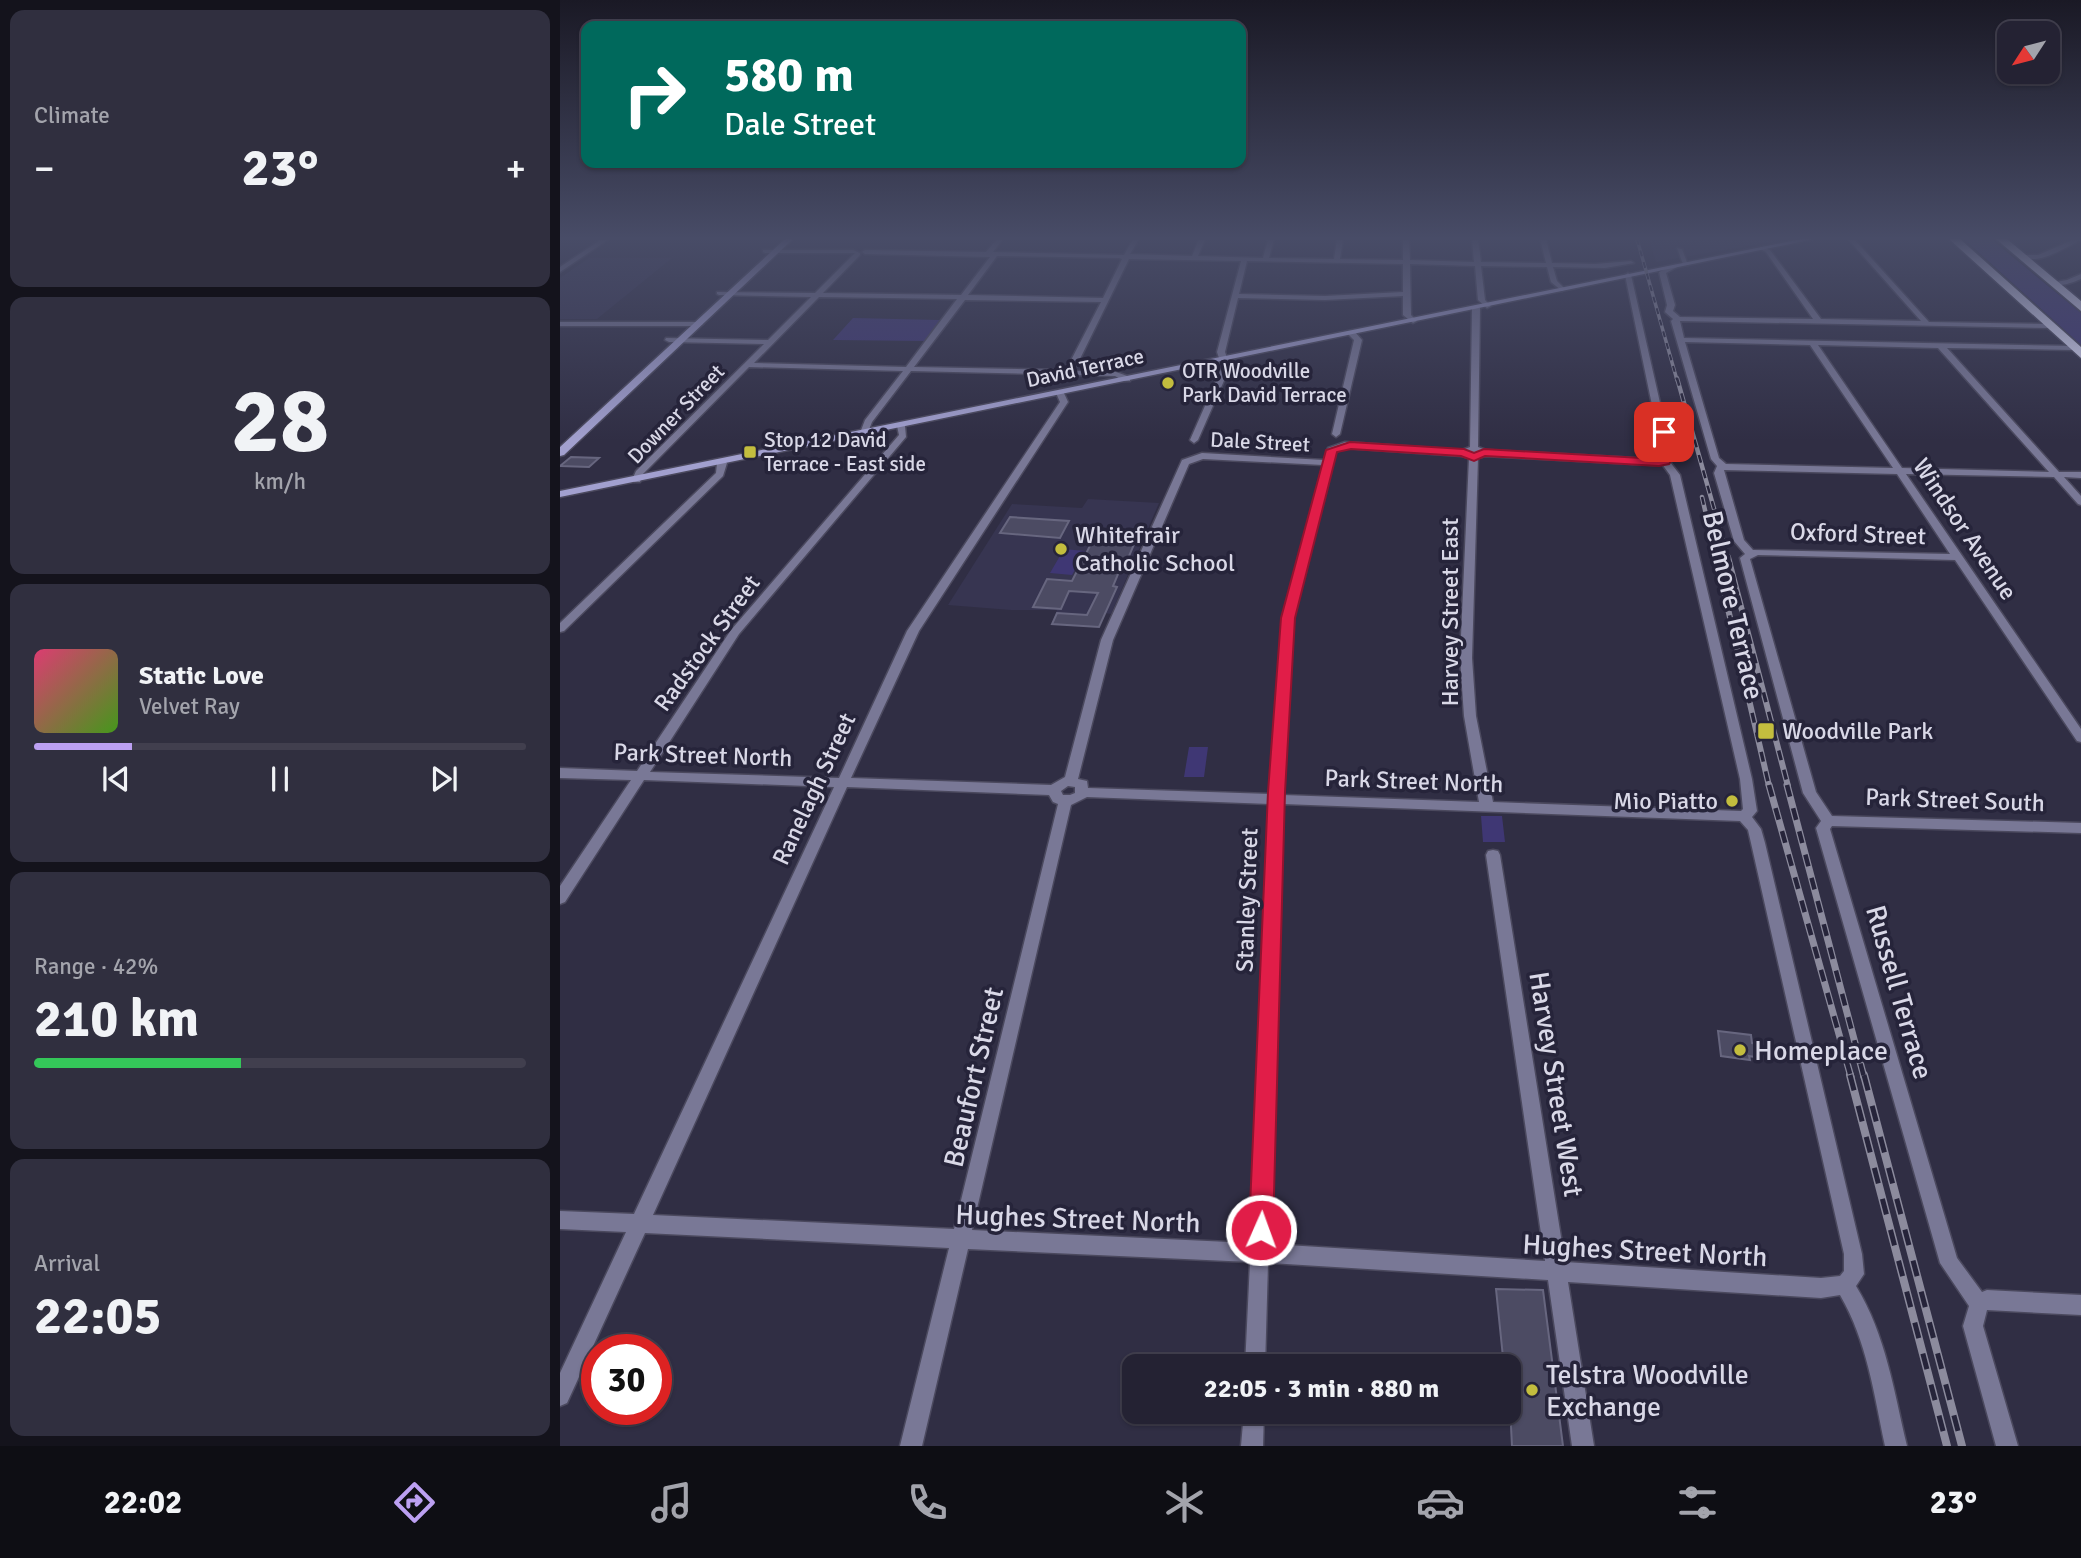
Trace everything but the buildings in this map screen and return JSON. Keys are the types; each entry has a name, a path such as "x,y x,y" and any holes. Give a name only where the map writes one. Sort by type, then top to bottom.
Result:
{"highway":[{"path":"2029,306 2079,350"}],"main road":[{"path":"560,440 705,306"},
{"path":"560,453 718,306"},
{"name":"David Terrace","path":"560,496 1485,306"},
{"path":"621,384 634,384"}],"street":[{"name":"Downer Street","path":"637,480 639,473 805,306"},
{"path":"864,433 868,422 956,306"},
{"path":"1069,373 1102,306"},
{"path":"1194,440 1226,367 1221,352 1233,306"},
{"path":"1407,306 1407,315 1413,321"},
{"name":"Belmore Terrace","path":"1635,306 1667,461 1675,475 1746,779 1750,811 1744,816"},
{"name":"Russell Terrace","path":"1671,306 1669,312 1678,319 1675,321 1715,458 1724,467 1720,468 1719,473 1739,541 1753,552 1745,558 1810,793 1828,821 1824,828 1949,1263 1979,1304"},
{"path":"1808,306 1819,321"},
{"path":"1911,306 1926,323"},
{"name":"Harvey Street East","path":"1476,308 1474,453 1466,658 1470,716 1486,807"},
{"path":"1678,319 2051,326"},
{"path":"560,324 699,324"},
{"path":"1338,440 1358,340 1352,334"},
{"path":"668,340 770,342"},
{"path":"1682,340 2079,350"},
{"name":"Windsor Avenue","path":"1813,344 2081,738"},
{"path":"1941,346 2081,502"},
{"path":"747,365 1120,374 1127,379"},
{"name":"Ranelagh Street","path":"560,1395 913,631 1064,402 1060,393"},
{"name":"Radstock Street","path":"560,898 736,632 903,435 901,426"},
{"name":"Dale Street","path":"1338,440 1474,453 1667,461"},
{"name":"Stanley Street","path":"1256,1354 1277,799 1288,618 1331,450 1338,440"},
{"name":"Dale Street","path":"1071,780 1107,640 1185,462 1202,456 1328,463"},
{"path":"560,629 720,474 722,463"},
{"path":"1724,467 2081,475"},
{"name":"Oxford Street","path":"1753,552 1959,557"},
{"name":"Park Street North","path":"560,772 842,782 1060,796"},
{"path":"1071,780 1082,784 1083,792 1077,799 1060,796 1061,783 1071,780"},
{"name":"Park Street North","path":"1083,792 1744,816"},
{"name":"Beaufort Street","path":"911,1446 961,1241 1060,796"},
{"path":"1744,816 1754,828 1758,843 1853,1254 1854,1274 1845,1285 1863,1311 1871,1335 1896,1446"},
{"name":"Park Street South","path":"1828,821 2081,828"},
{"name":"Harvey Street West","path":"1493,855 1559,1274 1583,1446"},
{"name":"Hughes Street North","path":"560,1220 1260,1253 1559,1274 1832,1288 1845,1285"},
{"path":"2007,1446 1973,1326 1979,1304 1987,1300 2081,1305"},
{"path":"1252,1446 1253,1424"}],"shaded area":[{"path":"560,306 612,306 597,319 560,319"},
{"path":"2038,306 2073,306 2081,313 2081,345"},
{"path":"853,318 940,320 925,341 833,340"},
{"name":"Whitefrair Catholic School","path":"1088,499 1159,503 1111,614 1104,613 1099,627 1052,624 1057,610 1011,610 948,605 1012,504 1082,508"},
{"path":"1064,549 1085,551 1072,575 1050,573"},
{"path":"1189,747 1208,747 1204,777 1184,777"},
{"path":"1481,816 1502,816 1505,842 1483,842"}],"railway":[{"path":"1656,306 1677,380"},
{"path":"1677,378 1728,558"},
{"path":"1702,497 1716,558"},
{"path":"1716,557 1769,786"},
{"path":"1728,557 1788,786"},
{"path":"1769,785 1851,1077"},
{"path":"1787,785 1864,1077"},
{"path":"1850,1075 1947,1446"},
{"path":"1864,1075 1962,1446"}],"place":[{"name":"OTR Woodville Park David Terrace","path":"1168,383"},
{"name":"Stop 12 David Terrace - East side","path":"750,452"},
{"name":"Whitefrair Catholic School","path":"1061,549"},
{"name":"Woodville Park","path":"1766,731"},
{"name":"Mio Piatto","path":"1732,801"},
{"name":"Homeplace","path":"1740,1050"},
{"name":"Telstra Woodville Exchange","path":"1532,1390"}],"route":[{"path":"1261,1230 1277,792 1288,618 1331,450 1350,445 1464,453 1469,457 1482,456 1484,453 1659,462 1668,460 1669,456 1664,432"}]}
